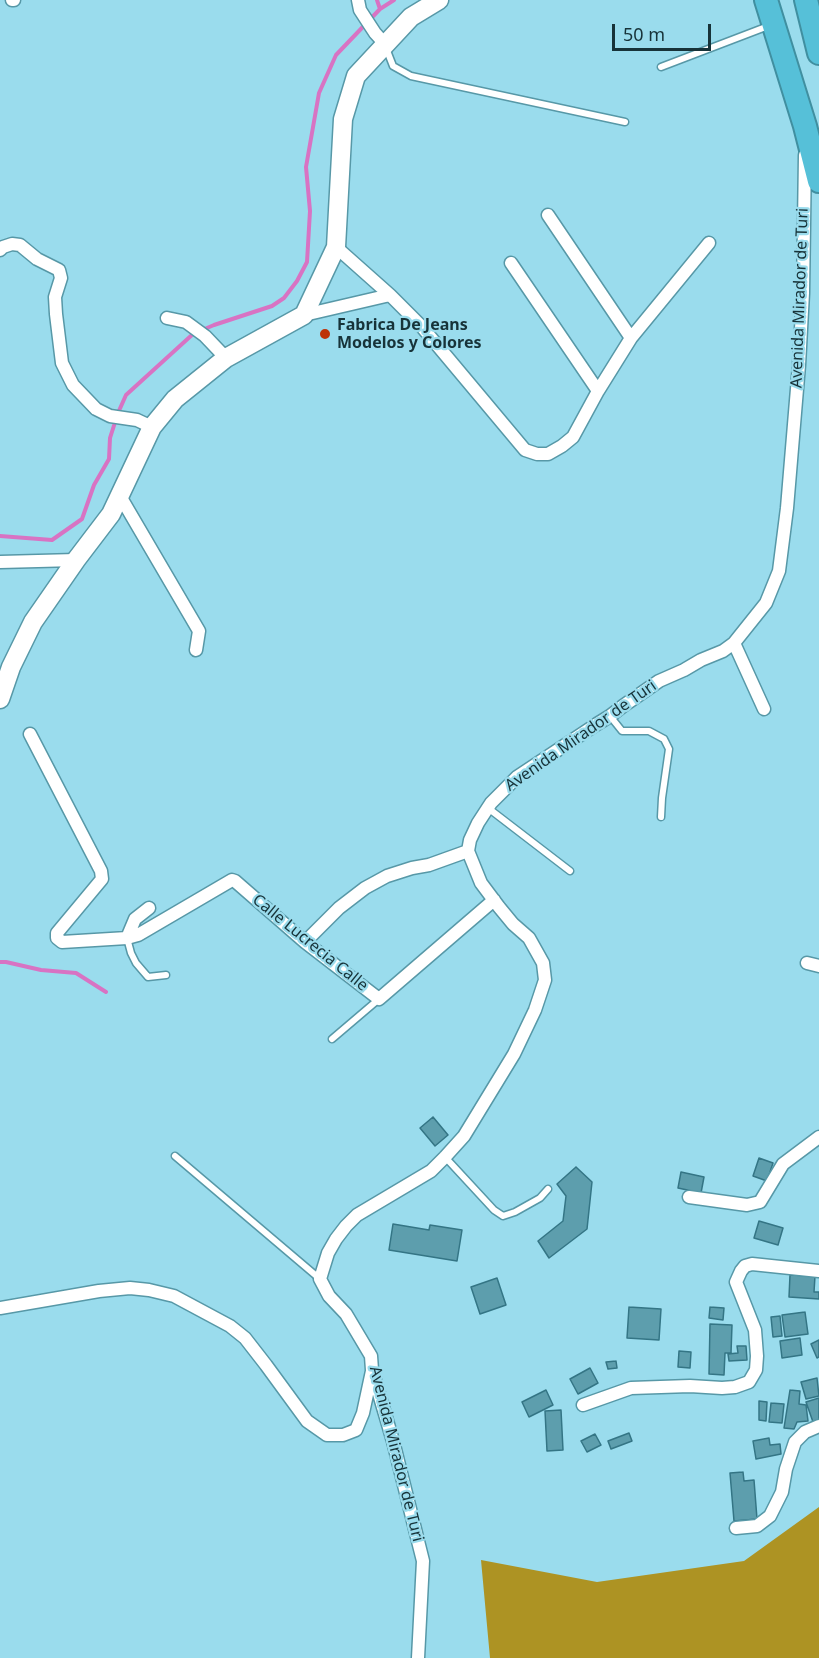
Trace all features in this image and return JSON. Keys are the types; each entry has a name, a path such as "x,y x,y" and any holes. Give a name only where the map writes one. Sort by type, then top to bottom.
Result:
{"highway":[{"path":"766,0 805,126 819,181"},
{"path":"806,0 819,53"}],"main road":[{"path":"0,699 11,667 33,622 111,514 152,427 175,399 226,358 304,315 336,247 344,119 356,76 380,38 439,0"}],"street":[{"path":"359,5 380,38"},
{"name":"Avenida Mirador de Turi","path":"468,850 478,823 488,808 502,790 517,777 659,681 723,651 734,643 766,603 778,571 787,508 800,365 804,293 805,126"},
{"path":"548,215 631,338"},
{"path":"336,247 422,327 525,450 537,454 548,454 573,436 631,338 709,243"},
{"path":"0,250 12,244 20,245 37,259 59,270 61,278 55,297 62,363 73,385 96,409 110,416 137,420 152,427"},
{"path":"511,263 598,391"},
{"path":"304,315 390,295"},
{"path":"167,318 186,322 205,336 226,358"},
{"path":"120,496 199,631 196,650"},
{"path":"0,561 76,560"},
{"path":"734,643 764,709"},
{"path":"30,734 101,871 102,879 62,925 57,938 62,942 128,938 135,919 149,908"},
{"path":"305,942 339,908 365,888 387,876 429,865 468,850 481,883 513,924 529,938 543,963 544,980 535,1010 514,1054 464,1136 430,1171 357,1215 336,1239 328,1253 320,1279"},
{"name":"Calle Lucrecia Calle","path":"128,938 138,935 235,880 305,942 379,999 494,900"},
{"path":"689,1197 747,1205 760,1202 783,1164 819,1137"},
{"path":"583,1405 631,1388 690,1386 722,1388 735,1387 749,1382 756,1370 757,1356 755,1330 736,1282 741,1271 745,1266 752,1264 819,1271"},
{"name":"Avenida Mirador de Turi","path":"320,1279 330,1296 346,1314 371,1356 372,1370 393,1441 423,1561 418,1658"},
{"path":"0,1308 130,1288 174,1296 230,1326 244,1338 307,1420 327,1435 343,1435 356,1430 363,1413 372,1370"},
{"path":"736,1528 757,1526 770,1516 782,1492 786,1469 795,1442 805,1432 819,1426"}],"lane":[{"path":"662,67 774,24"},
{"path":"380,38 393,66 411,76 625,122"},
{"path":"610,716 622,731 649,731 664,739 669,749 662,798 662,818"},
{"path":"488,808 570,871"},
{"path":"128,938 136,963 148,976 166,975"},
{"path":"332,1039 379,999"},
{"path":"175,1156 320,1279"},
{"path":"445,1157 494,1210 503,1216 540,1198 548,1189"}],"shaded area":[{"path":"819,1507 819,1658 490,1658 481,1560 597,1582 744,1561"}],"building":[{"path":"433,1117 448,1135 435,1146 420,1128"},
{"path":"759,1158 773,1163 767,1181 753,1176"},
{"path":"576,1167 592,1182 587,1229 549,1258 538,1241 563,1221 566,1196 557,1184"},
{"path":"681,1172 704,1177 701,1193 678,1188"},
{"path":"759,1221 783,1228 778,1245 754,1238"},
{"path":"393,1224 429,1230 430,1225 462,1230 457,1261 389,1250"},
{"path":"790,1275 815,1276 814,1292 819,1292 819,1299 789,1297"},
{"path":"497,1278 506,1305 480,1314 471,1287"},
{"path":"629,1307 661,1309 659,1340 627,1338"},
{"path":"710,1307 724,1308 723,1320 709,1318"},
{"path":"805,1312 808,1334 785,1337 782,1315"},
{"path":"780,1316 782,1336 773,1337 771,1317"},
{"path":"710,1324 732,1325 731,1353 725,1353 724,1375 709,1374"},
{"path":"800,1338 802,1355 782,1358 780,1341"},
{"path":"819,1340 819,1357 817,1358 811,1344"},
{"path":"737,1346 746,1346 747,1360 729,1361 728,1354 738,1353"},
{"path":"679,1351 691,1352 690,1368 678,1367"},
{"path":"616,1361 617,1368 608,1369 606,1362"},
{"path":"590,1368 598,1383 578,1394 570,1379"},
{"path":"817,1378 819,1396 806,1399 801,1382"},
{"path":"546,1390 553,1405 529,1417 522,1402"},
{"path":"790,1390 800,1391 799,1404 806,1405 808,1421 797,1422 794,1429 784,1428"},
{"path":"819,1398 819,1420 813,1422 806,1402"},
{"path":"759,1401 767,1402 766,1421 759,1420"},
{"path":"771,1403 784,1404 782,1423 769,1422"},
{"path":"561,1410 563,1450 547,1451 545,1411"},
{"path":"629,1433 632,1441 611,1449 608,1441"},
{"path":"595,1434 601,1445 587,1452 581,1441"},
{"path":"769,1438 770,1445 780,1444 781,1454 756,1459 753,1441"},
{"path":"743,1472 744,1481 754,1480 757,1519 734,1521 730,1473"}],"waterway":[{"path":"377,0 380,9"},
{"path":"0,536 52,540 82,519 94,485 109,459 110,438 126,395 193,334 272,306 284,298 297,281 307,262 310,211 306,167 319,93 336,55 380,9 394,0"},
{"path":"0,962 41,970 76,973 106,992"}],"place":[{"name":"Fabrica De Jeans Modelos y Colores","path":"325,334"}]}
